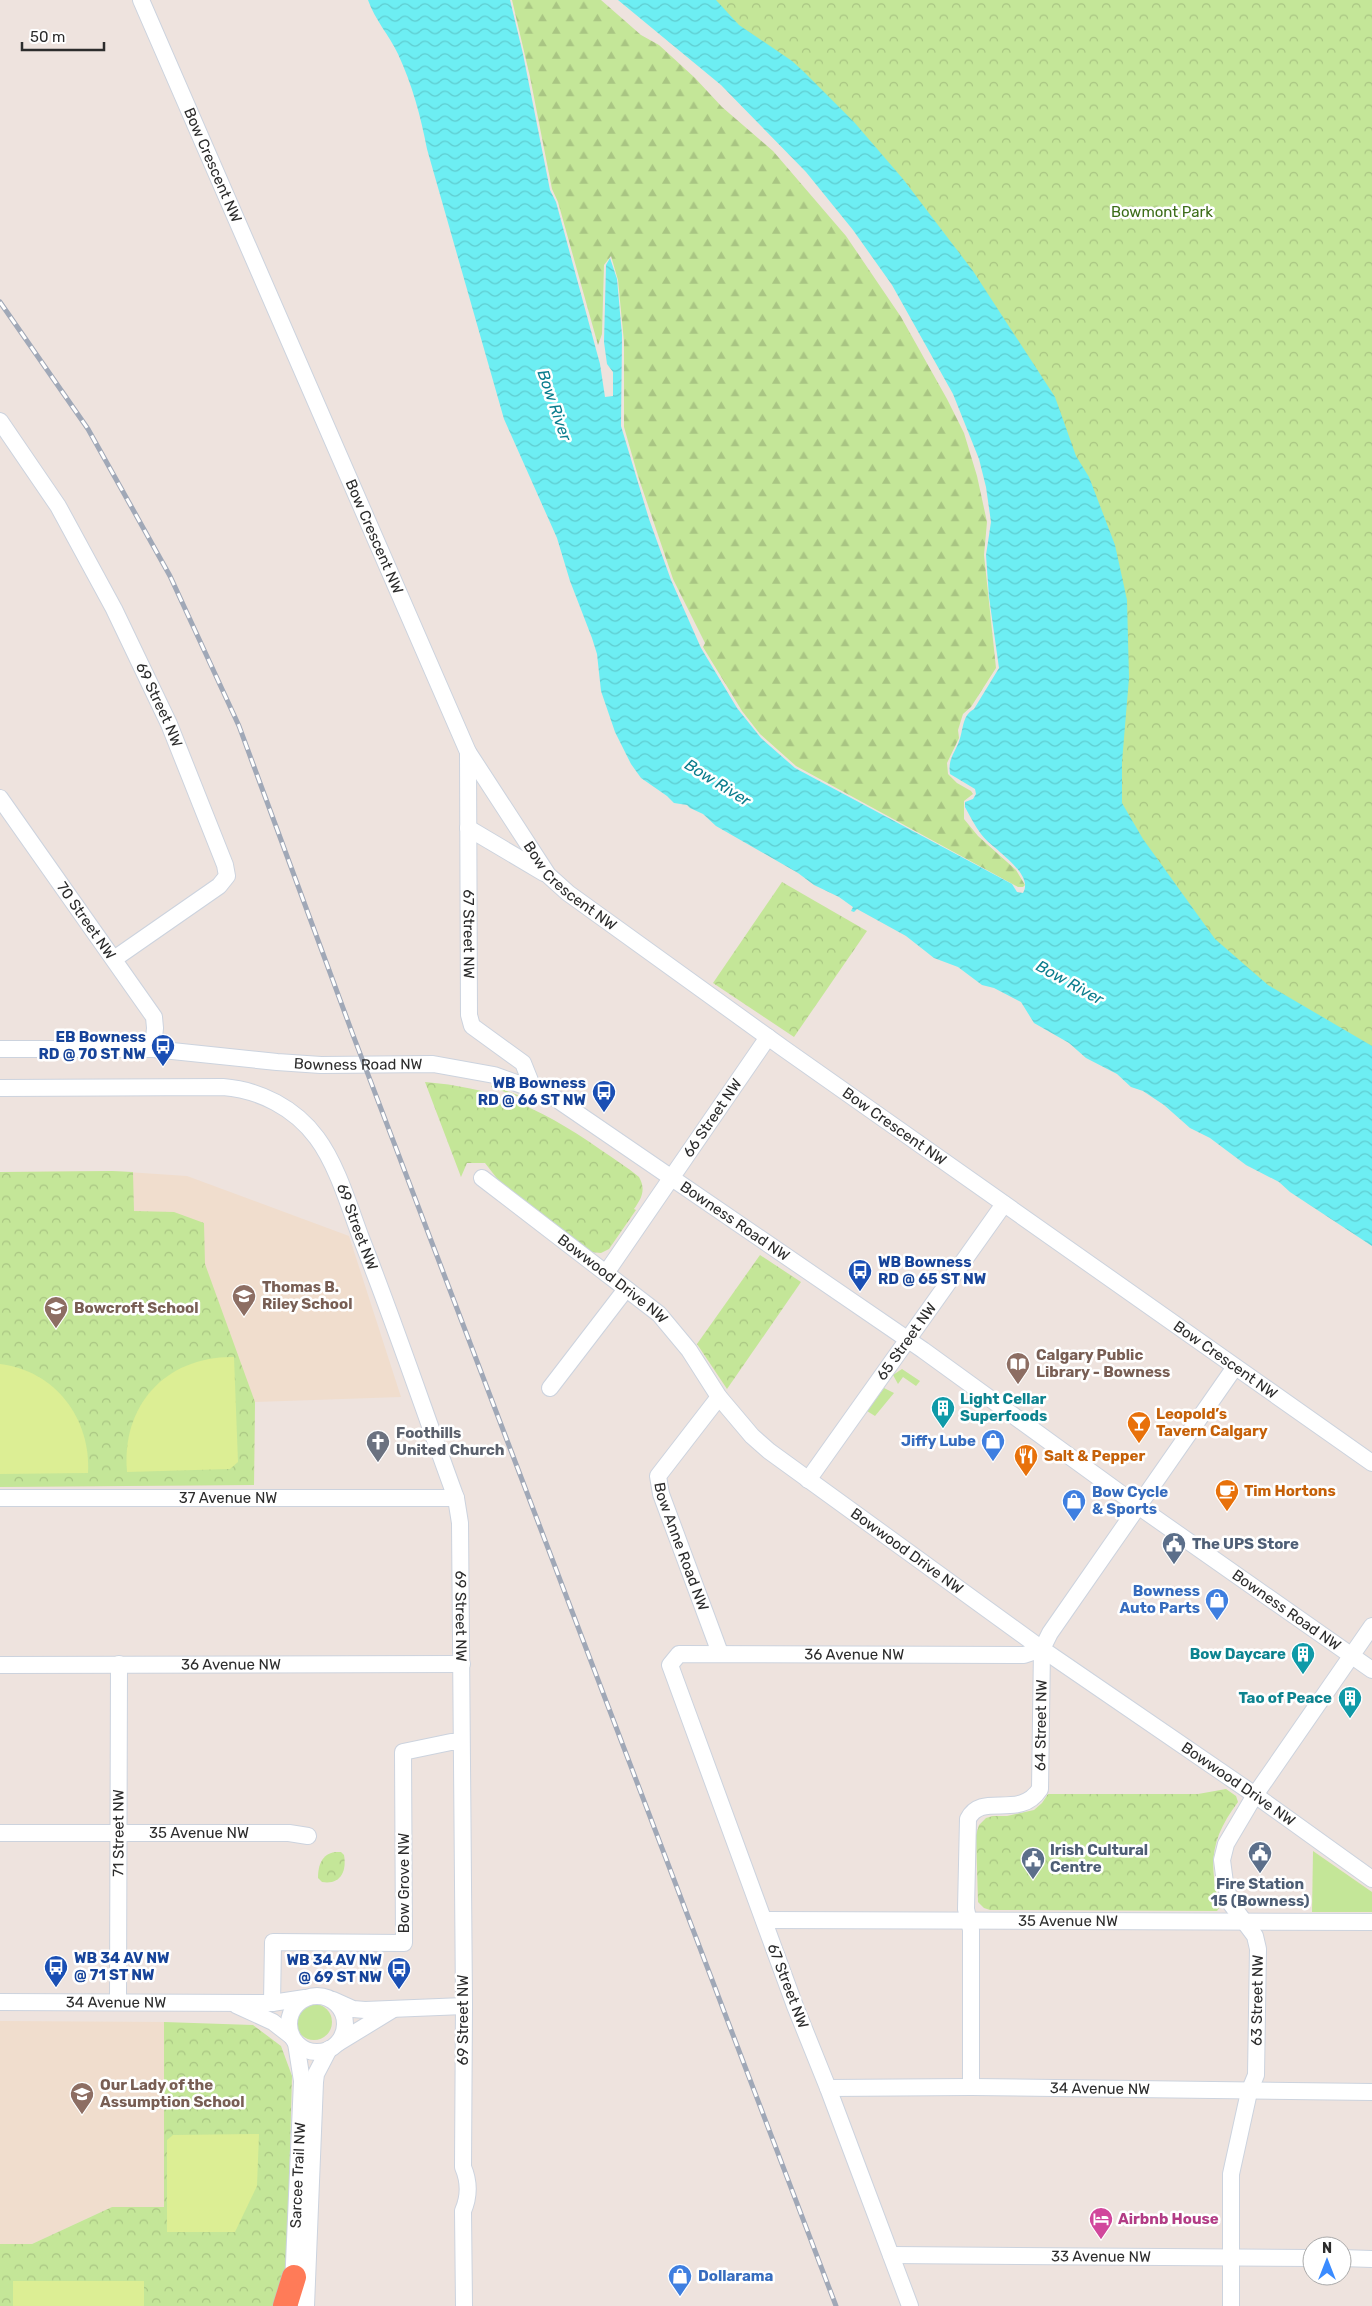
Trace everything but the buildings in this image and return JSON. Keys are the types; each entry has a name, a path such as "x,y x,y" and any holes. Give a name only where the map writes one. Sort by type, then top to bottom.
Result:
{"highway":[{"path":"285,2306 294,2276"}],"street":[{"name":"Bow Crescent NW","path":"141,0 468,752 548,875 568,893 768,1037 1372,1463"},
{"name":"69 Street NW","path":"0,421 58,506 114,609 169,724 225,865 227,876 219,886 114,959"},
{"name":"67 Street NW","path":"468,752 469,1015 472,1026 523,1062 533,1088"},
{"name":"70 Street NW","path":"0,798 154,1017 153,1049"},
{"path":"468,828 548,875"},
{"name":"66 Street NW","path":"606,1273 768,1037"},
{"name":"Bowness Road NW","path":"0,1048 153,1049 277,1062 434,1064 487,1073 552,1096 907,1339 1138,1506 1372,1670"},
{"name":"69 Street NW","path":"0,1088 223,1087 259,1094 281,1106 309,1128 329,1157 368,1254 456,1498 460,1523 464,2006 462,2167 467,2177 467,2202 463,2211 464,2306"},
{"name":"Bowwood Drive NW","path":"482,1178 659,1314 689,1350 719,1396 752,1436 808,1480 1042,1649 1255,1795 1372,1879"},
{"name":"65 Street NW","path":"808,1480 1004,1204"},
{"path":"550,1388 626,1289"},
{"name":"64 Street NW","path":"971,2087 971,1930 966,1909 967,1824 970,1815 982,1806 1022,1804 1032,1799 1040,1789 1042,1649 1050,1632 1235,1367"},
{"name":"Bow Anne Road NW","path":"719,1396 658,1476 662,1494 720,1653"},
{"name":"37 Avenue NW","path":"0,1498 456,1498"},
{"name":"63 Street NW","path":"1231,2306 1231,2174 1249,2092 1256,2075 1258,1949 1255,1936 1231,1904 1224,1882 1222,1860 1226,1844 1255,1795 1372,1626"},
{"name":"36 Avenue NW","path":"670,1665 680,1654 1024,1655 1042,1649"},
{"name":"71 Street NW","path":"118,2002 119,1664"},
{"name":"36 Avenue NW","path":"0,1665 462,1664"},
{"name":"67 Street NW","path":"670,1665 795,2006 910,2306"},
{"name":"Bow Grove NW","path":"272,2002 273,1942 404,1943 403,1752 451,1742 462,1742"},
{"name":"35 Avenue NW","path":"0,1833 289,1833 308,1836"},
{"name":"35 Avenue NW","path":"764,1920 1372,1922"},
{"path":"392,2010 367,2027 343,2038 333,2047 311,2052 293,2039 288,2018 292,2010 305,1998 313,1995 330,1998 353,2009 392,2010 464,2006"},
{"name":"34 Avenue NW","path":"0,2002 232,2003 272,2002 305,1998"},
{"path":"330,1998 338,2004 345,2020 342,2037 333,2047"},
{"name":"34 Avenue NW","path":"232,2003 273,2022 293,2039"},
{"name":"Sarcee Trail NW","path":"293,2039 302,2081 293,2306"},
{"name":"Sarcee Trail NW","path":"306,2306 315,2082 316,2074 333,2047"},
{"name":"34 Avenue NW","path":"828,2088 971,2087 1249,2092 1372,2092"},
{"name":"33 Avenue NW","path":"891,2255 1302,2258"},
{"path":"1352,2258 1372,2258"}],"shaded area":[{"name":"Thomas B. Riley School","path":"112,1171 187,1176 349,1236 401,1397 255,1402 254,1485 0,1487 0,1172"},
{"name":"Our Lady of the Assumption School","path":"0,2021 164,2022 164,2207 112,2207 32,2244 0,2244"}],"green space":[{"path":"512,0 601,0 641,35 659,45 695,78 722,107 773,151 846,236 901,317 964,433 977,476 987,522 984,555 996,668 971,707 963,714 958,730 959,738 947,763 948,774 973,794 964,801 964,819 978,836 1016,870 1025,885 1023,887 1018,887 796,766 760,734 742,711 703,647 705,643 673,579 638,476 624,427 624,342 618,280 611,256 604,265 602,334 598,345 558,202 552,189 530,77"},
{"name":"Bowmont Park","path":"700,0 1372,0 1372,1047 1269,991 1207,939 1116,804 1109,558"},
{"path":"782,882 867,931 794,1037 713,983"},
{"path":"425,1082 475,1089 518,1103 559,1123 639,1177 643,1189 634,1209 636,1210 609,1249 601,1253 591,1252 499,1181 485,1163 467,1163 461,1177"},
{"path":"492,1085 545,1106 491,1087"},
{"path":"0,1172 133,1172 134,1211 174,1212 204,1223 205,1264 255,1402 254,1485 0,1487"},
{"path":"760,1255 801,1282 727,1389 697,1344"},
{"path":"234,1357 238,1462 230,1469 127,1472 127,1448 132,1426 140,1406 153,1389 169,1375 188,1365 210,1359"},
{"path":"0,1364 20,1368 38,1376 53,1387 66,1401 76,1417 83,1434 87,1453 88,1473 0,1474"},
{"path":"902,1369 920,1381 916,1386 903,1377 898,1384 893,1375"},
{"path":"884,1388 894,1393 875,1416 867,1411"},
{"path":"1226,1789 1236,1796 1238,1802 1222,1827 1214,1852 1214,1877 1220,1907 1217,1911 990,1910 984,1908 978,1902 976,1835 979,1825 986,1818 1034,1810 1048,1794 1198,1794"},
{"path":"1313,1851 1372,1892 1372,1912 1312,1912"},
{"path":"341,1852 344,1855 343,1872 338,1879 322,1882 318,1878 320,1865 327,1855"},
{"path":"314,2004 326,2010 332,2022 326,2034 314,2040 302,2034 296,2022 302,2010"},
{"path":"164,2022 253,2025 281,2046 292,2076 287,2261 275,2306 0,2306 0,2244 32,2244 112,2207 164,2207"},
{"path":"259,2134 257,2186 235,2232 167,2232 167,2140 173,2135"},
{"path":"13,2281 144,2281 144,2306 13,2306"}],"water":[{"name":"Bow River","path":"368,0 510,0 523,54 550,190 556,202 600,364 605,397 613,396 613,372 607,364 604,342 606,265 610,258 617,279 622,335 621,426 649,519 671,580 701,648 737,708 761,738 795,768 1012,884 1017,892 1023,893 1025,885 1018,869 986,840 965,807 965,802 973,799 976,794 975,789 950,774 950,762 960,739 965,720 974,709 999,668 989,597 986,555 991,522 986,487 979,459 953,394 892,285 853,230 806,172 721,85 618,0 716,0 739,25 792,61 803,71 854,122 903,179 973,271 1055,397 1076,456 1089,477 1115,545 1127,600 1129,678 1122,762 1122,803 1143,839 1215,939 1268,985 1372,1046 1372,1246 1290,1192 1279,1182 1246,1165 1210,1138 1190,1128 1164,1105 1143,1091 1131,1087 1117,1074 1086,1058 1069,1043 1034,1023 1021,1002 994,988 982,985 958,967 934,958 906,936 857,909 854,912 851,911 853,907 839,897 814,885 798,873 716,826 703,814 687,805 674,803 641,778 631,764 615,732 601,691 597,654 570,581 557,538 504,419 427,149 412,89 398,54 374,14"}],"railway":[{"path":"0,302 88,429 170,576 239,726 353,1035 836,2306"}],"place":[{"name":"EB Bowness RD @ 70 ST NW","path":"163,1067"},
{"name":"WB Bowness RD @ 66 ST NW","path":"604,1113"},
{"name":"WB Bowness RD @ 65 ST NW","path":"860,1292"},
{"name":"Thomas B. Riley School","path":"244,1317"},
{"name":"Bowcroft School","path":"56,1329"},
{"name":"Calgary Public Library - Bowness","path":"1018,1385"},
{"name":"Light Cellar Superfoods","path":"943,1429"},
{"name":"Leopold’s Tavern Calgary","path":"1139,1444"},
{"name":"Jiffy Lube","path":"993,1462"},
{"name":"Foothills United Church","path":"378,1463"},
{"name":"Salt & Pepper","path":"1026,1477"},
{"name":"Tim Hortons","path":"1227,1512"},
{"name":"Bow Cycle & Sports","path":"1074,1522"},
{"name":"The UPS Store","path":"1174,1565"},
{"name":"Bowness Auto Parts","path":"1217,1621"},
{"name":"Bow Daycare","path":"1303,1675"},
{"name":"Tao of Peace","path":"1350,1719"},
{"name":"Fire Station 15 (Bowness)","path":"1260,1874"},
{"name":"Irish Cultural Centre","path":"1033,1880"},
{"name":"WB 34 AV NW @ 71 ST NW","path":"56,1988"},
{"name":"WB 34 AV NW @ 69 ST NW","path":"399,1990"},
{"name":"Our Lady of the Assumption School","path":"82,2115"},
{"name":"Airbnb House","path":"1101,2240"},
{"name":"Dollarama","path":"680,2297"}]}
